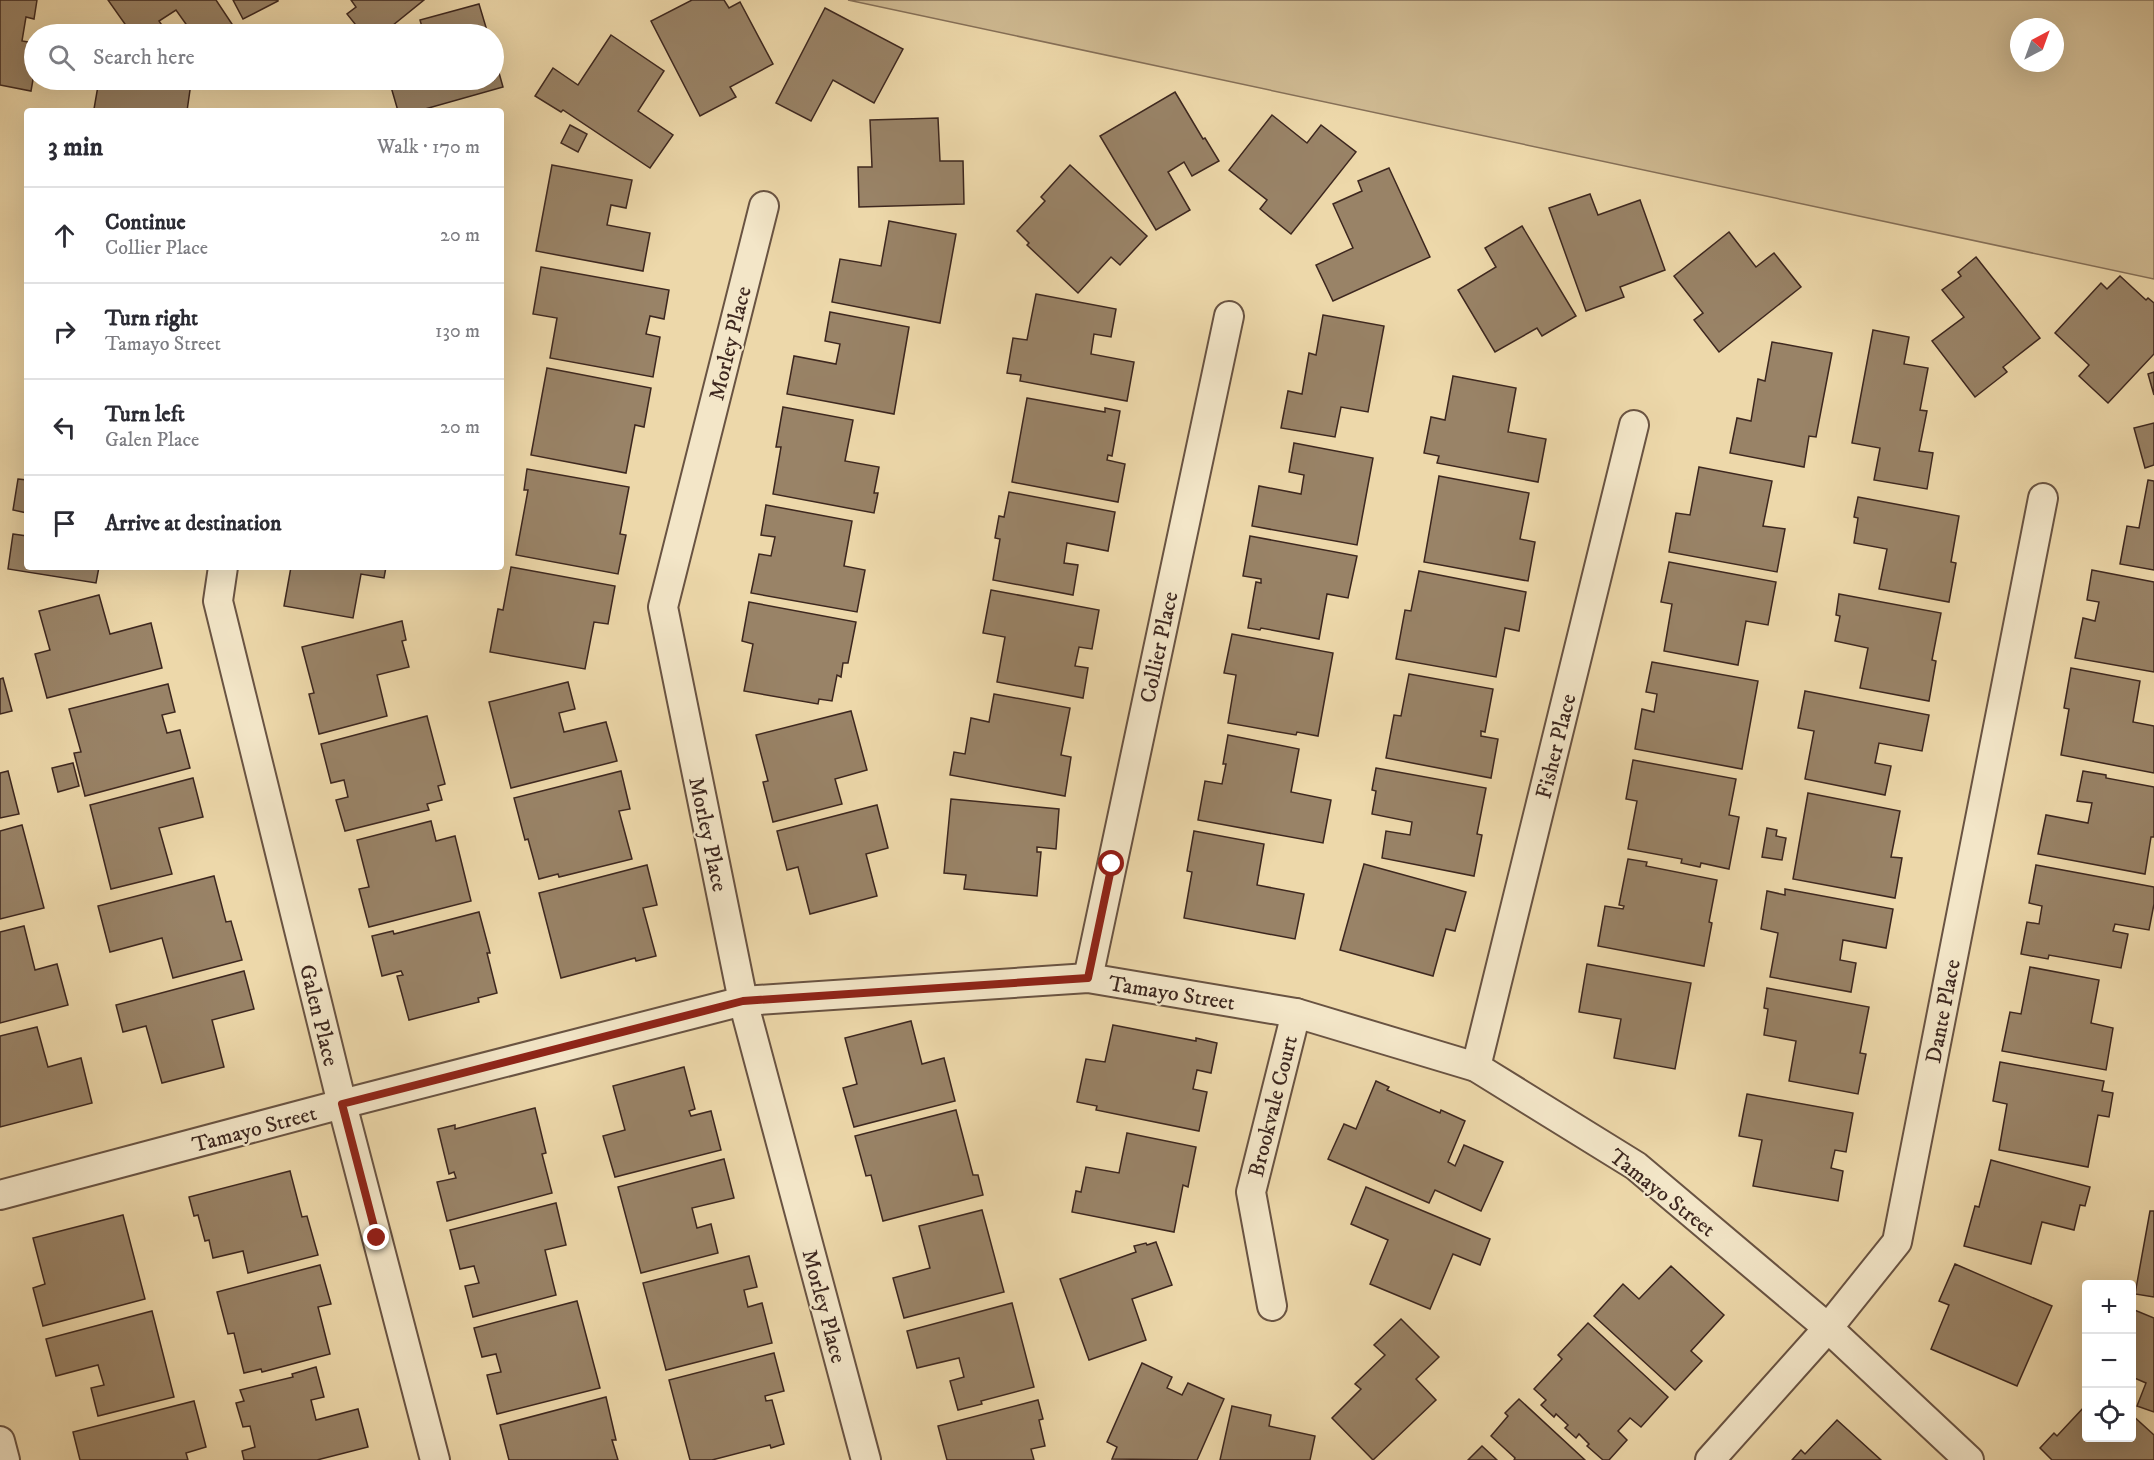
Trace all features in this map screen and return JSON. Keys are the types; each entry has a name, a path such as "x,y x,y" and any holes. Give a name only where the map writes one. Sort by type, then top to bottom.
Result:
{"street":[{"name":"Morley Place","path":"764,206 663,607 743,1001 866,1460"},
{"name":"Collier Place","path":"1088,978 1229,316"},
{"name":"Fisher Place","path":"1476,1067 1634,425"},
{"name":"Dante Place","path":"1710,1460 1828,1328 1897,1242 2043,498"},
{"name":"Galen Place","path":"223,570 218,601 342,1104 435,1460"},
{"name":"Tamayo Street","path":"0,1196 342,1104 743,1001 1088,978 1296,1013 1476,1067 1636,1166 1828,1328 1969,1460"},
{"name":"Brookvale Court","path":"1272,1306 1251,1192 1296,1013"},
{"path":"0,1441 5,1460"}],"shaded area":[{"path":"848,0 2154,0 2154,279"}],"building":[{"path":"0,0 37,0 34,19 26,17 24,24 22,41 24,41 24,90 0,85"},
{"path":"108,0 216,0 232,24 186,24 176,10 159,21 161,24 125,24"},
{"path":"233,0 278,0 278,1 243,19"},
{"path":"351,0 424,0 394,24 355,24 347,14 356,7"},
{"path":"692,0 724,0 729,8 740,2 773,64 730,87 736,97 700,116 651,21"},
{"path":"479,4 485,24 421,24 420,20"},
{"path":"825,8 903,49 874,103 833,80 811,121 776,103"},
{"path":"611,35 664,71 638,111 673,135 650,168 563,110 561,112 535,96 553,68 578,85"},
{"path":"97,90 190,90 187,108 94,108"},
{"path":"392,90 492,90 429,108 397,108"},
{"path":"1175,92 1219,161 1192,176 1184,162 1168,172 1190,210 1156,230 1100,136"},
{"path":"1272,115 1307,143 1321,125 1356,152 1291,234 1260,209 1267,200 1229,170"},
{"path":"938,118 940,161 963,161 964,204 859,207 858,167 872,167 870,120"},
{"path":"570,125 587,134 578,152 561,143"},
{"path":"552,165 632,180 626,208 611,205 607,225 650,233 643,271 536,251"},
{"path":"1070,165 1147,236 1120,265 1111,257 1078,293 1027,245 1029,243 1017,231 1045,201 1041,197"},
{"path":"1389,168 1430,257 1333,301 1316,265 1353,248 1333,204 1362,191 1358,181"},
{"path":"1590,194 1598,215 1640,200 1665,270 1620,287 1624,297 1586,311 1549,208"},
{"path":"889,221 956,234 940,323 832,302 840,259 881,266"},
{"path":"1522,226 1576,316 1542,336 1537,328 1495,352 1458,290 1496,267 1485,248"},
{"path":"1729,232 1756,267 1774,253 1801,287 1719,352 1694,320 1703,313 1674,276"},
{"path":"1976,257 2040,338 2003,367 2007,372 1975,397 1932,341 1964,317 1942,290 1961,276 1958,272"},
{"path":"541,267 669,290 664,319 650,316 646,334 660,337 653,377 550,358 557,318 533,314"},
{"path":"2120,276 2146,300 2148,298 2154,303 2154,354 2108,403 2079,376 2089,365 2055,333 2101,283 2107,289"},
{"path":"1036,294 1116,309 1111,337 1094,334 1091,354 1134,362 1127,401 1020,381 1021,375 1007,373 1013,338 1027,340"},
{"path":"830,312 909,327 894,414 787,394 794,356 836,364 840,344 825,341"},
{"path":"1323,315 1384,326 1368,412 1341,407 1335,437 1281,428 1288,391 1302,394 1309,353 1316,355"},
{"path":"1873,330 1909,337 1904,364 1928,368 1920,410 1927,411 1919,451 1933,453 1927,489 1874,480 1880,448 1852,443"},
{"path":"1772,342 1832,353 1816,437 1809,436 1804,467 1730,453 1737,418 1751,421 1758,379 1765,381"},
{"path":"547,368 651,388 644,427 635,425 626,473 531,455"},
{"path":"2154,372 2154,395 2148,374"},
{"path":"1453,376 1516,388 1508,432 1546,439 1538,482 1437,463 1439,456 1424,453 1431,417 1445,420"},
{"path":"1027,398 1105,412 1105,408 1120,411 1112,456 1108,455 1107,460 1125,464 1118,502 1012,482"},
{"path":"783,407 853,420 845,461 879,467 874,493 878,493 874,513 773,494 781,447 776,447"},
{"path":"2154,423 2154,465 2145,468 2134,428"},
{"path":"1294,443 1373,458 1357,545 1252,526 1259,486 1301,494 1304,475 1289,472"},
{"path":"1699,467 1772,481 1763,526 1785,529 1777,572 1669,552 1676,513 1690,515"},
{"path":"527,469 629,487 620,534 626,535 618,574 516,555 528,490 524,490"},
{"path":"1439,476 1529,493 1520,539 1535,542 1528,581 1424,562"},
{"path":"18,479 24,480 24,512 13,510"},
{"path":"2148,480 2154,481 2154,570 2120,564 2127,526 2139,528"},
{"path":"1009,492 1115,512 1108,551 1067,543 1064,563 1078,565 1073,595 993,580 1000,539 995,538 999,516 1004,517"},
{"path":"1858,497 1959,516 1951,562 1956,563 1949,602 1879,589 1887,549 1854,543 1858,518 1854,517"},
{"path":"766,505 852,521 844,566 865,570 857,612 751,593 759,554 771,556 775,537 761,535"},
{"path":"13,534 24,536 24,570 98,570 96,583 8,569"},
{"path":"1250,536 1357,556 1348,598 1327,594 1319,639 1261,628 1260,630 1248,628 1256,582 1261,583 1261,579 1243,576"},
{"path":"1669,562 1776,582 1768,625 1746,621 1738,665 1664,651 1672,604 1661,602"},
{"path":"511,567 615,586 608,624 594,622 585,669 490,652 498,609 503,610"},
{"path":"290,570 385,570 384,578 361,574 353,618 284,606"},
{"path":"2092,570 2154,582 2154,672 2075,658 2083,618 2095,621 2099,602 2087,600"},
{"path":"1419,571 1526,592 1519,631 1505,628 1496,677 1396,659 1405,610 1411,611"},
{"path":"991,590 1099,610 1092,649 1079,647 1075,666 1088,668 1083,698 997,682 1005,637 983,633"},
{"path":"1839,594 1941,613 1932,660 1936,661 1929,701 1860,688 1868,648 1835,641 1840,616 1836,615"},
{"path":"99,595 110,634 151,623 162,668 47,698 35,654 50,650 39,611"},
{"path":"749,602 856,622 848,663 843,663 841,677 837,675 832,701 819,699 818,704 744,691 753,644 742,641"},
{"path":"402,621 406,640 402,641 409,667 377,675 387,716 319,734 309,694 314,693 302,647"},
{"path":"1232,634 1333,653 1318,736 1297,732 1296,735 1228,723 1236,675 1224,673"},
{"path":"1652,662 1758,681 1742,769 1635,749 1642,709 1654,712 1657,694 1646,692"},
{"path":"2071,668 2140,681 2133,722 2154,726 2154,773 2061,755 2069,709 2064,708"},
{"path":"1409,674 1493,689 1485,732 1481,731 1481,736 1498,739 1491,778 1386,758 1394,715 1401,716"},
{"path":"3,678 12,711 0,714 0,679"},
{"path":"568,682 575,709 559,713 564,732 606,722 617,761 511,788 489,702"},
{"path":"168,684 175,712 162,715 167,733 180,730 190,768 85,796 74,753 81,752 69,709"},
{"path":"1805,691 1929,715 1922,751 1879,743 1875,763 1891,766 1885,795 1805,779 1814,731 1798,728"},
{"path":"994,694 1070,708 1061,755 1071,757 1065,796 950,775 954,752 965,754 971,718 989,722"},
{"path":"851,711 867,770 835,779 842,804 773,822 763,782 768,781 756,735"},
{"path":"427,716 445,784 438,786 442,800 427,804 429,810 345,831 336,800 348,797 344,780 331,783 321,744"},
{"path":"1228,735 1299,749 1291,792 1331,800 1323,843 1198,820 1205,781 1222,784"},
{"path":"1633,760 1736,779 1729,815 1739,817 1729,869 1701,863 1700,867 1681,863 1682,859 1628,849 1637,801 1626,799"},
{"path":"73,763 79,786 58,792 52,768"},
{"path":"1376,768 1486,788 1477,834 1482,835 1474,876 1382,858 1386,831 1410,835 1412,822 1372,814 1376,791 1372,790"},
{"path":"8,771 19,814 0,818 0,773"},
{"path":"621,771 630,809 619,811 632,859 559,877 558,874 539,879 528,839 525,840 514,798"},
{"path":"2083,771 2154,787 2154,837 2151,837 2145,874 2038,854 2046,815 2088,823 2092,803 2077,801"},
{"path":"193,778 203,817 159,828 172,874 111,889 90,805"},
{"path":"1808,793 1900,811 1891,857 1902,858 1895,898 1793,879"},
{"path":"951,799 1059,809 1056,849 1037,847 1037,852 1041,852 1037,896 964,889 966,875 944,873"},
{"path":"877,805 888,848 866,854 877,896 810,914 798,867 787,870 777,831"},
{"path":"431,821 436,841 455,836 471,901 369,927 359,889 369,887 357,840"},
{"path":"22,825 44,908 0,919 0,831"},
{"path":"1767,828 1777,830 1776,836 1786,838 1782,860 1762,857"},
{"path":"1194,831 1264,844 1257,885 1304,894 1295,939 1184,918 1192,872 1187,871"},
{"path":"1628,859 1647,862 1646,866 1717,880 1704,966 1598,946 1605,906 1623,909 1624,906 1619,905"},
{"path":"1364,864 1466,892 1455,931 1446,929 1433,976 1340,950"},
{"path":"647,865 657,905 643,908 656,956 636,961 635,958 561,978 539,893"},
{"path":"2036,865 2154,887 2154,904 2149,930 2115,924 2113,931 2128,934 2121,968 2049,955 2048,959 2021,954 2027,922 2039,924 2042,906 2029,903"},
{"path":"214,876 226,922 231,921 242,960 173,978 162,938 110,952 98,906"},
{"path":"1785,889 1893,909 1886,948 1843,940 1840,960 1856,963 1851,992 1770,977 1778,933 1761,929 1767,891 1785,895"},
{"path":"479,912 490,953 487,953 497,993 478,998 479,1002 409,1020 397,976 403,975 401,971 382,976 372,936 393,931 394,934"},
{"path":"24,926 35,970 57,964 68,1005 0,1023 0,932"},
{"path":"1587,964 1691,983 1675,1069 1614,1058 1621,1019 1579,1012"},
{"path":"2030,967 2099,980 2091,1023 2113,1028 2106,1070 2002,1051 2010,1012 2021,1014"},
{"path":"244,971 254,1009 212,1020 224,1067 162,1083 146,1026 123,1032 116,1005"},
{"path":"1767,988 1869,1007 1860,1053 1866,1054 1858,1094 1789,1081 1796,1041 1764,1035 1768,1009 1764,1008"},
{"path":"911,1021 922,1064 944,1058 955,1101 854,1127 843,1088 857,1084 845,1038"},
{"path":"1113,1025 1217,1043 1211,1073 1197,1070 1193,1089 1207,1092 1199,1131 1096,1110 1097,1106 1077,1102 1086,1059 1105,1062"},
{"path":"37,1027 48,1067 81,1058 92,1103 0,1127 0,1036"},
{"path":"2000,1062 2104,1081 2102,1091 2113,1093 2109,1117 2098,1115 2088,1167 1999,1150 2007,1104 1993,1101"},
{"path":"684,1067 695,1109 689,1111 691,1116 711,1111 721,1150 615,1177 603,1136 625,1130 613,1086"},
{"path":"1376,1081 1389,1087 1387,1090 1465,1121 1448,1162 1455,1166 1464,1145 1503,1162 1481,1211 1435,1190 1429,1203 1328,1159 1344,1124 1356,1129"},
{"path":"1747,1094 1853,1113 1846,1152 1835,1150 1831,1168 1843,1171 1838,1201 1753,1186 1762,1140 1739,1136"},
{"path":"535,1108 546,1153 542,1154 552,1193 447,1221 437,1182 456,1178 454,1172 449,1174 438,1129 455,1125 455,1129"},
{"path":"956,1110 973,1175 978,1175 983,1195 883,1221 871,1175 866,1176 855,1136"},
{"path":"1127,1133 1196,1147 1188,1187 1183,1185 1174,1232 1072,1212 1076,1191 1081,1192 1086,1167 1119,1173"},
{"path":"724,1159 734,1198 692,1208 697,1228 711,1224 718,1253 641,1273 618,1187"},
{"path":"1991,1160 2090,1187 2085,1206 2080,1205 2074,1230 2042,1222 2031,1264 1964,1246 1975,1206 1979,1207"},
{"path":"290,1171 302,1217 307,1216 318,1255 248,1273 243,1251 213,1258 209,1240 205,1241 198,1215 194,1216 189,1197"},
{"path":"1366,1187 1490,1239 1480,1265 1453,1254 1430,1309 1370,1284 1388,1240 1351,1224"},
{"path":"556,1203 566,1245 545,1250 556,1295 473,1317 465,1286 479,1283 474,1266 460,1269 450,1230"},
{"path":"982,1210 1004,1292 904,1318 893,1278 930,1268 919,1226"},
{"path":"2150,1211 2154,1211 2154,1297 2136,1294"},
{"path":"123,1215 145,1299 43,1326 33,1288 45,1284 33,1238"},
{"path":"1156,1242 1172,1285 1132,1299 1146,1340 1089,1360 1060,1279 1136,1252 1134,1246"},
{"path":"749,1256 757,1287 744,1290 748,1307 762,1303 772,1343 666,1370 643,1283"},
{"path":"1955,1264 2052,1306 2017,1386 1931,1349 1949,1305 1939,1301"},
{"path":"320,1265 331,1304 318,1307 330,1354 262,1372 261,1369 244,1373 234,1333 228,1334 217,1292"},
{"path":"1671,1266 1724,1315 1691,1351 1702,1361 1675,1390 1594,1316 1623,1284 1639,1299"},
{"path":"577,1301 600,1388 497,1414 487,1375 501,1372 496,1354 482,1357 474,1328"},
{"path":"1012,1303 1034,1387 981,1401 982,1404 958,1410 950,1381 964,1377 959,1358 917,1368 907,1331"},
{"path":"152,1311 174,1397 98,1416 91,1388 104,1385 98,1365 56,1376 46,1339"},
{"path":"2136,1311 2154,1318 2154,1412 2137,1406 2146,1383 2136,1379"},
{"path":"1401,1319 1439,1357 1416,1379 1436,1400 1373,1460 1332,1418 1361,1389 1355,1384 1385,1355 1374,1345"},
{"path":"1588,1323 1668,1397 1641,1427 1630,1418 1618,1431 1627,1440 1609,1460 1603,1460 1587,1446 1589,1444 1579,1434 1576,1438 1565,1428 1568,1425 1556,1414 1554,1417 1541,1405 1546,1400 1534,1389 1562,1359 1558,1355"},
{"path":"774,1353 784,1391 765,1396 766,1401 772,1400 784,1444 771,1448 770,1445 712,1460 690,1460 669,1380"},
{"path":"1142,1363 1172,1377 1167,1388 1182,1395 1188,1383 1224,1399 1197,1460 1112,1459 1117,1447 1107,1442"},
{"path":"316,1367 324,1397 311,1400 316,1420 358,1409 368,1447 317,1460 244,1460 242,1451 255,1447 250,1426 243,1427 236,1403 244,1401 240,1390 293,1377 292,1374"},
{"path":"606,1397 616,1440 612,1440 618,1460 509,1460 500,1425"},
{"path":"1519,1399 1585,1460 1514,1460 1515,1458 1491,1436 1508,1416 1505,1413"},
{"path":"1038,1400 1043,1419 1039,1420 1045,1446 1031,1449 1034,1460 947,1460 938,1426"},
{"path":"194,1401 206,1447 186,1453 188,1460 80,1460 73,1432"},
{"path":"1232,1406 1271,1415 1269,1426 1315,1436 1310,1460 1220,1460"},
{"path":"2082,1409 2082,1442 2136,1442 2136,1419 2154,1435 2154,1460 2052,1460 2040,1448 2054,1433 2057,1436"},
{"path":"1837,1420 1881,1460 1792,1460 1801,1450 1805,1454"},
{"path":"1482,1446 1497,1460 1468,1460"}],"route":[{"path":"377,1238 342,1104 743,1001 1088,978 1112,864"}]}
